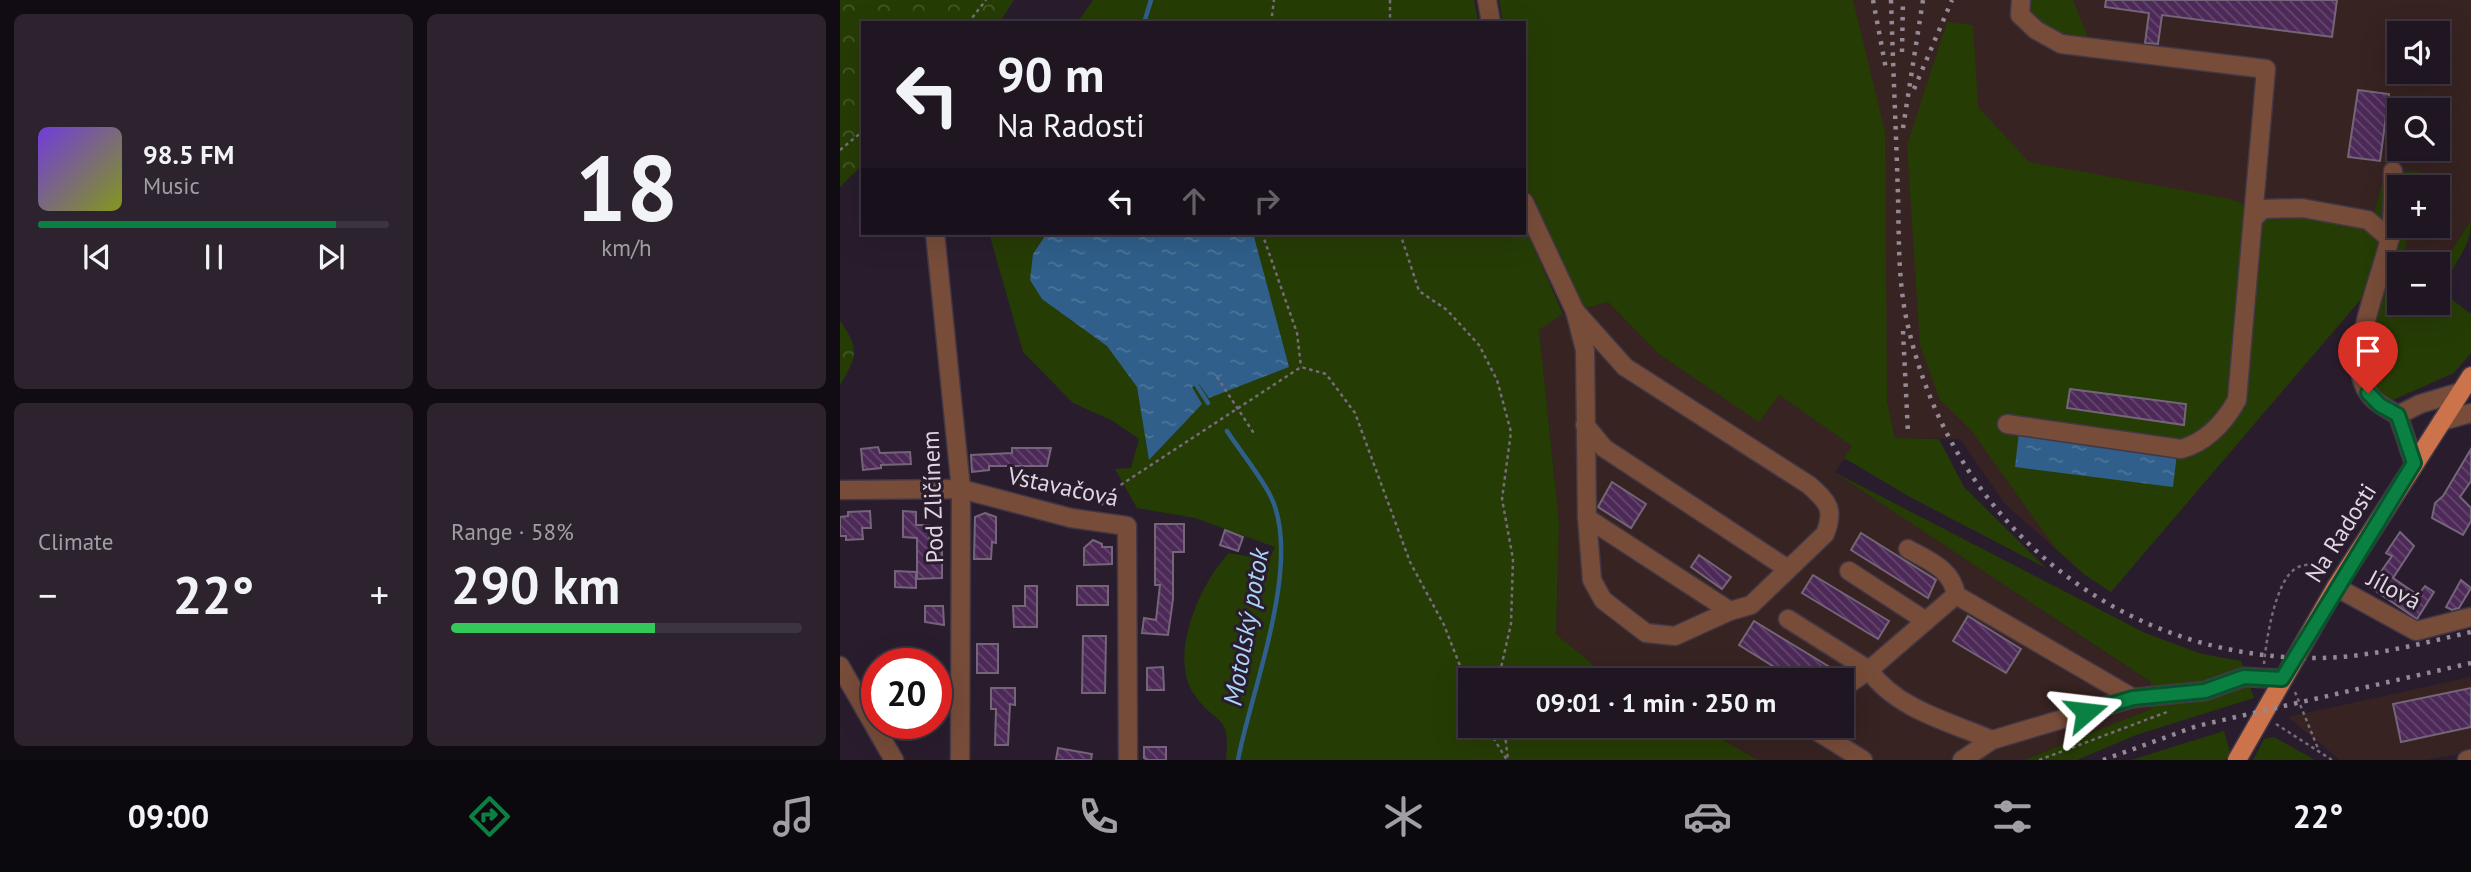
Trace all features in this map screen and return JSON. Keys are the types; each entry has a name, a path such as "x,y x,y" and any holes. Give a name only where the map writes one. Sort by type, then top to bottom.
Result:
{"main road":[{"name":"Na Radosti","path":"2238,760 2260,720 2288,683 2336,587 2471,376"}],"street":[{"path":"1487,0 1491,21"},
{"path":"2007,424 2181,449 2196,445 2214,432 2237,400 2266,69 2061,44 2036,30 2020,15 2021,0"},
{"path":"2393,171 2390,239 2360,358 2363,384 2380,405 2398,415 2414,463"},
{"path":"1526,206 1575,311 1585,350 1587,518 1592,580 1603,600 1622,617 1646,632 1675,636 1730,611 1751,605 1825,534 1831,518 1826,500 1625,367 1575,311"},
{"path":"2253,219 2263,209 2302,208 2368,220 2390,239"},
{"name":"Pod Zličínem","path":"935,235 961,489 960,760"},
{"path":"2398,415 2420,404 2460,392"},
{"path":"2442,421 2471,413"},
{"path":"1585,425 1604,448 1788,569"},
{"name":"Vstavačová","path":"840,490 961,489 1086,520 1127,526 1128,760"},
{"path":"1587,518 1730,611"},
{"path":"1908,548 1945,571 1954,580 1956,595"},
{"path":"1849,571 1926,621"},
{"name":"Jílová","path":"2336,587 2416,631 2471,617"},
{"path":"1854,681 1956,595"},
{"path":"1956,595 2133,698"},
{"path":"1788,620 1869,670 1879,685 1897,699 1992,740"},
{"path":"840,666 894,760"},
{"path":"1962,760 1992,740 2133,698 2205,691 2244,677 2288,683"},
{"path":"1828,738 1863,760"}],"path":[{"path":"970,21 986,0"},
{"path":"1271,21 1274,0"},
{"path":"1390,0 1390,21"},
{"path":"840,150 861,133"},
{"path":"1263,235 1297,333 1301,367"},
{"path":"1401,235 1419,291 1447,310 1479,345 1497,380 1511,432 1502,499 1513,559 1511,624 1501,668"},
{"path":"1086,520 1122,484 1301,367 1326,374 1355,413 1410,562 1444,625 1461,668"},
{"path":"1217,377 1255,435"},
{"path":"2262,678 2267,637 2281,591 2293,570 2304,565 2322,565"},
{"path":"2288,683 2319,751"},
{"path":"2039,760 2175,707"},
{"path":"2260,720 2283,726 2332,760"},
{"path":"1493,738 1507,760"},
{"path":"1505,738 1507,760"}],"shaded area":[{"path":"1853,0 2471,0 2471,220 2450,253 2387,252 2387,274 2373,285 2111,592 2085,575 2005,504 1960,439 1895,438 1887,401 1866,66"},
{"path":"1608,302 1659,354 1759,421 1778,394 1853,446 1835,472 2151,682 2151,709 2024,760 1758,760 1720,738 1854,738 1854,668 1597,668 1556,634 1559,522 1539,330 1563,314"},
{"path":"2471,677 2471,752 2426,760 2340,760 2288,717"}],"green space":[{"path":"840,0 1014,0 1000,21 861,21 861,166 840,187"},
{"path":"1093,0 1474,0 1479,21 1078,21"},
{"path":"1499,0 1853,0 1885,132 1887,401 1895,438 1939,439 1964,487 2046,568 1910,497 1844,458 1852,446 1779,395 1759,422 1659,354 1608,302 1582,309 1541,226 1526,185 1526,21 1503,21"},
{"path":"2026,0 2073,0 2088,38 2059,32 2041,24 2029,10"},
{"path":"1947,22 1973,25 1978,107 2029,162 2230,199 2275,215 2371,224 2386,170 2420,172 2420,175 2387,175 2387,238 2407,238 2405,249 2407,252 2387,252 2387,285 2373,285 2111,592 2085,575 2056,549 1971,430 1940,400 1920,345 1907,145","holes":["2070,389 2186,404 2184,424 2068,408"]},
{"path":"2471,220 2470,232 2450,274 2450,253"},
{"path":"1526,230 1563,314 1539,330 1559,522 1556,634 1597,668 1458,668 1458,738 1720,738 1758,760 1226,760 1224,727 1196,697 1188,681 1184,663 1190,622 1207,583 1229,553 1269,560 1275,547 1195,518 1137,508 1115,469 1131,468 1139,439 1113,421 1073,403 1023,352 990,235 1526,235"},
{"path":"2387,285 2387,315 2450,315 2450,298 2471,314 2471,353 2454,373 2395,399 2390,404 2371,384 2367,359 2371,334"},
{"path":"840,321 851,339 854,353 840,385"},
{"path":"1834,472 2145,633 2202,654 2241,661 2254,698 2136,735 2077,760 2024,760 2151,709 2151,682"},
{"path":"2224,731 2230,752 2225,760 2131,760"},
{"path":"2274,737 2315,760 2253,760 2264,739"}],"water":[{"path":"1046,235 1254,235 1289,367 1209,398 1199,384 1192,387 1202,404 1149,460 1137,387 1107,346 1042,299 1030,280 1033,254"},
{"path":"2019,432 2177,453 2173,487 2015,467"}],"building":[{"path":"2106,0 2337,0 2332,37 2162,15 2158,44 2145,43 2149,13 2105,7"},
{"path":"2358,90 2389,94 2380,161 2348,157"},
{"path":"2070,389 2186,404 2184,425 2067,408"},
{"path":"878,447 880,453 910,452 911,464 881,465 881,468 863,470 861,449"},
{"path":"1012,448 1051,448 1047,466 989,466 989,470 972,472 971,455 1012,453"},
{"path":"2471,449 2471,481 2460,497 2471,508 2471,521 2463,535 2432,518 2435,503 2443,496"},
{"path":"1612,482 1646,504 1631,528 1598,507"},
{"path":"870,511 871,528 862,528 863,539 846,540 846,536 840,536 840,517 848,516 848,512"},
{"path":"903,511 916,512 916,525 930,525 929,550 942,550 942,578 917,579 917,538 903,537"},
{"path":"985,513 996,517 996,543 992,542 991,559 974,559 975,517"},
{"path":"1155,524 1184,524 1184,552 1173,552 1173,599 1168,635 1142,633 1144,618 1156,620 1160,585 1155,585"},
{"path":"1225,530 1243,537 1238,551 1220,545"},
{"path":"2400,532 2414,546 2393,578 2418,595 2425,586 2434,592 2417,619 2370,587 2392,556 2386,553"},
{"path":"1861,533 1936,580 1928,598 1851,550"},
{"path":"1093,540 1102,544 1102,547 1112,547 1112,564 1084,565 1084,548"},
{"path":"1699,555 1731,577 1722,589 1691,567"},
{"path":"895,571 916,572 916,588 895,587"},
{"path":"1813,575 1889,621 1878,639 1802,593"},
{"path":"2461,580 2471,588 2459,608 2452,610 2446,607"},
{"path":"1025,586 1037,586 1037,627 1014,627 1013,606 1025,606"},
{"path":"1077,586 1108,586 1108,605 1077,605"},
{"path":"925,606 943,606 944,625 925,622"},
{"path":"1968,616 2021,649 2006,673 1953,641"},
{"path":"1754,621 1831,668 1776,668 1739,645"},
{"path":"1083,636 1106,636 1105,693 1082,693"},
{"path":"977,644 998,644 998,673 977,673"},
{"path":"1163,667 1164,690 1147,690 1147,668"},
{"path":"991,688 1015,688 1015,705 1010,704 1008,745 995,745 996,709 991,709"},
{"path":"2471,688 2471,727 2401,742 2393,704"},
{"path":"1144,747 1166,747 1166,760 1147,760 1144,758"},
{"path":"1058,748 1092,754 1091,760 1056,760"}],"waterway":[{"name":"Motolský potok","path":"1145,21 1151,0"},
{"name":"Motolský potok","path":"1194,381 1208,403"},
{"name":"Motolský potok","path":"1227,431 1269,493 1279,520 1281,552 1272,625 1238,760"}],"railway":[{"path":"1873,0 1886,69"},
{"path":"1891,0 1899,257 1906,317 1927,389 1958,454 1999,512 2049,562 2106,603 2170,633 2240,652 2315,658 2354,656 2471,632"},
{"path":"1902,52 1903,0"},
{"path":"1903,128 1923,0"},
{"path":"1914,89 1952,0"},
{"path":"1903,331 1908,433"},
{"path":"2103,760 2197,726 2471,663"}],"route":[{"path":"2086,712 2133,698 2205,691 2244,677 2282,679 2414,463 2398,415 2380,405 2368,393"}]}
